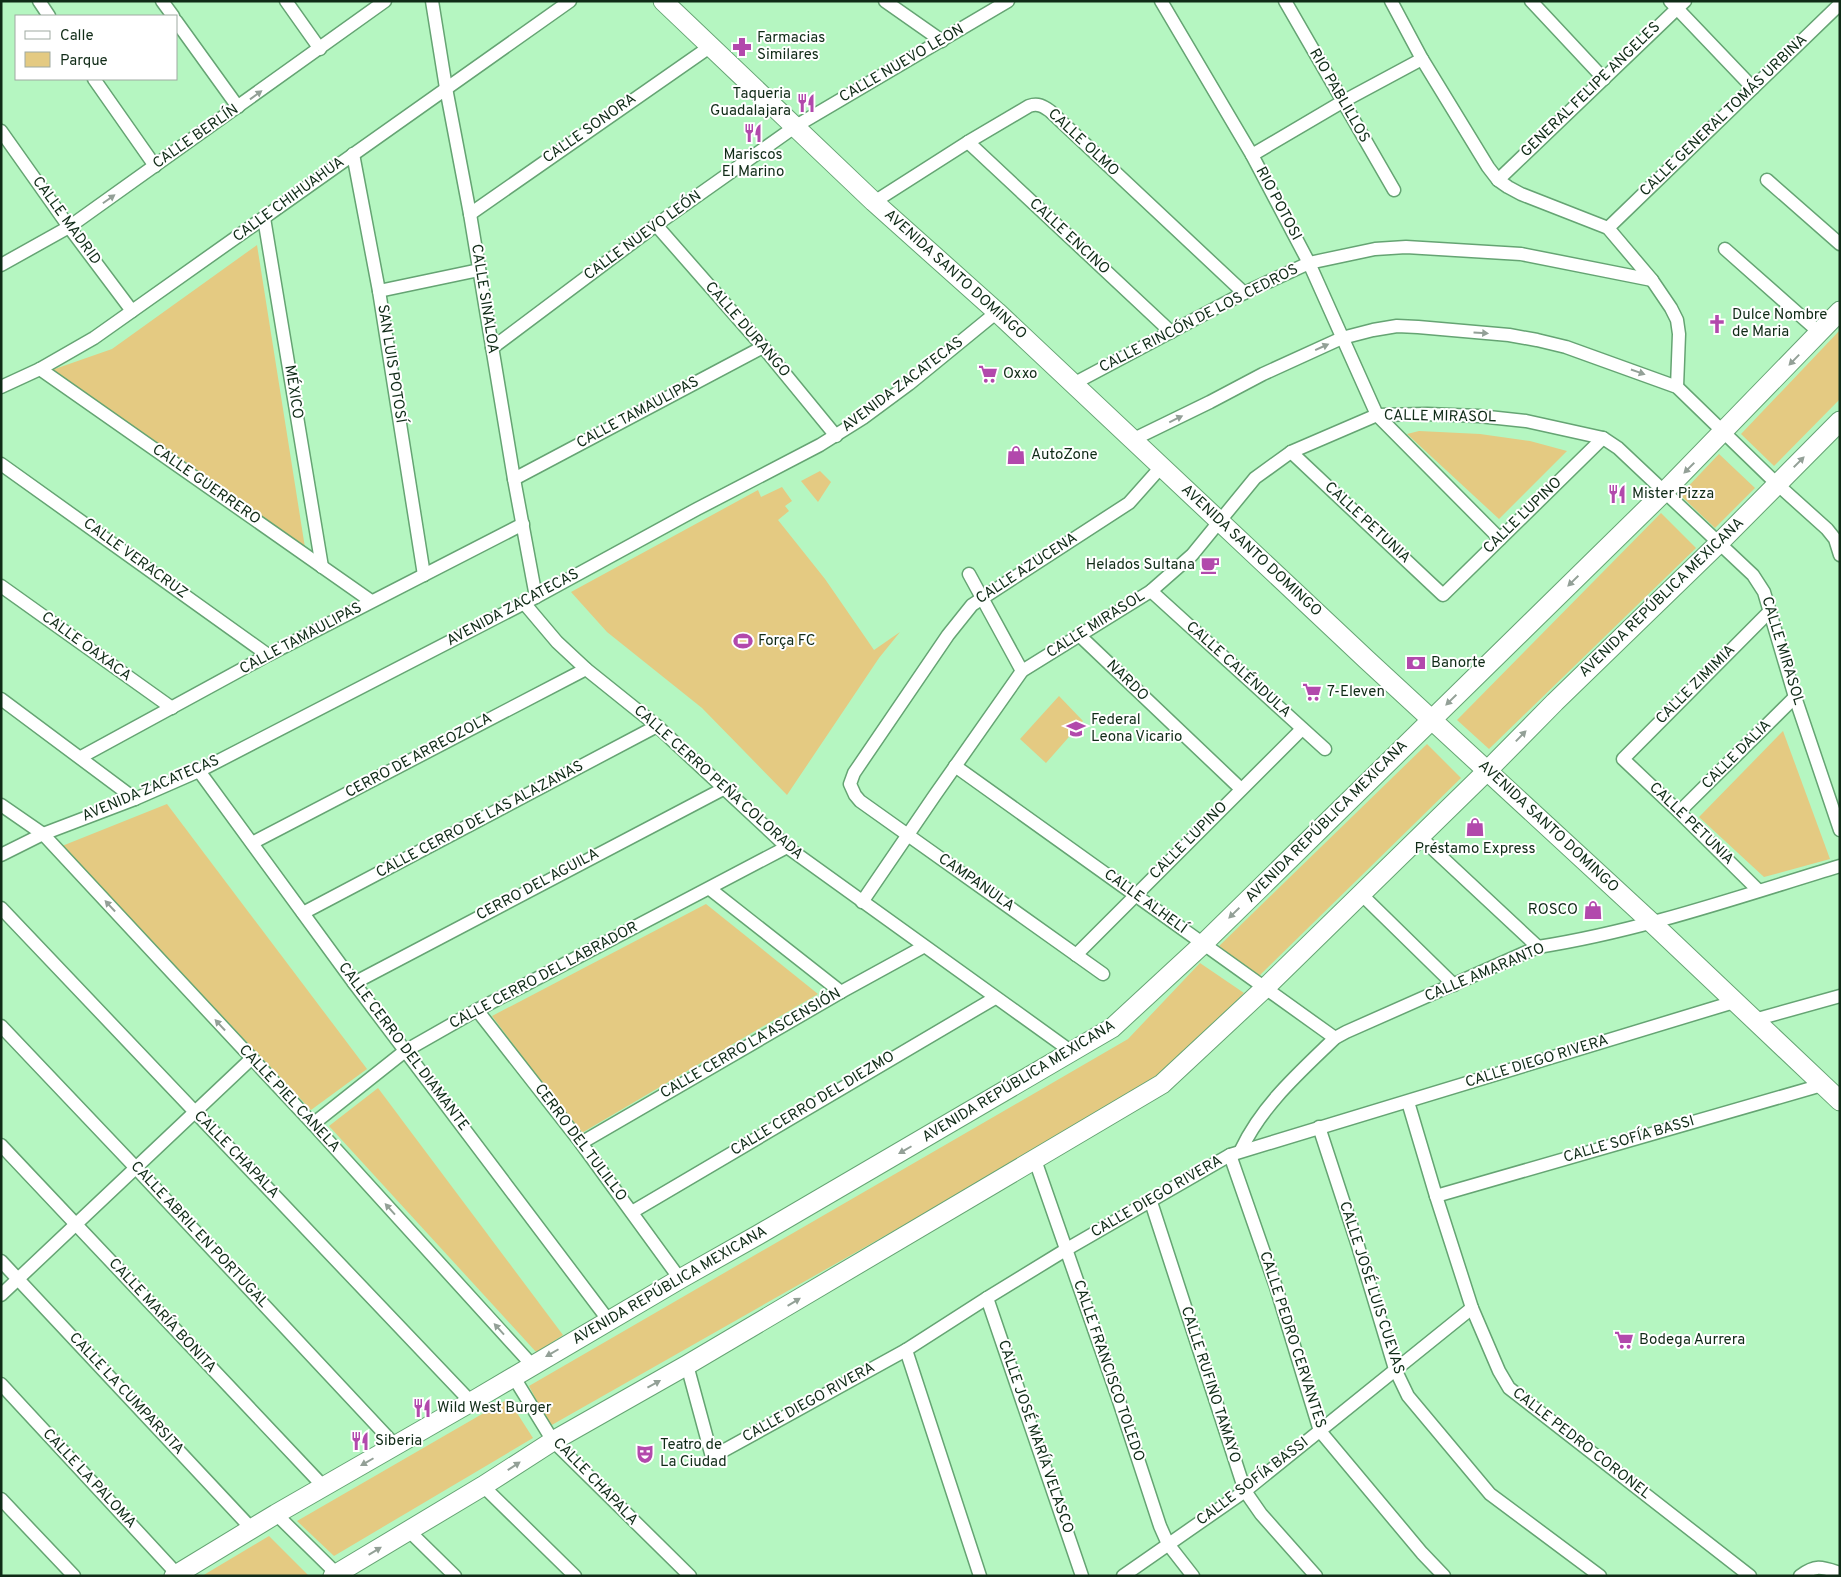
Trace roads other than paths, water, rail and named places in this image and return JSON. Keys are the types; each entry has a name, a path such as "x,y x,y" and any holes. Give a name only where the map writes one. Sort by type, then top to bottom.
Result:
{"main road":[{"name":"AVENIDA SANTO DOMINGO","path":"663,1 874,202 997,312 1431,720 1651,922 1840,1101"},
{"name":"AVENIDA REPÚBLICA MEXICANA","path":"176,1575 251,1528 471,1402 1112,1028 1203,944 1664,492 1840,312"},
{"name":"AVENIDA REPÚBLICA MEXICANA","path":"336,1575 483,1486 553,1441 688,1365 1162,1084 1265,988 1839,424"}],"street":[{"path":"39,1 48,15"},
{"path":"162,1 172,15"},
{"path":"286,1 320,48"},
{"name":"CALLE BERLÍN","path":"1,265 69,227 385,1"},
{"name":"CALLE SINALOA","path":"432,1 536,598"},
{"name":"CALLE CHIHUAHUA","path":"1,387 40,369 94,338 570,1"},
{"path":"885,1 942,41"},
{"name":"CALLE NUEVO LEON","path":"796,126 1008,1"},
{"name":"RIO POTOSI","path":"1161,1 1252,155 1309,263 1377,415"},
{"name":"RIO PABLILLOS","path":"1285,1 1394,190"},
{"path":"1391,1 1422,59 1477,151 1498,180 1522,194 1608,228 1621,241 1652,280 1672,308 1677,320 1679,334 1677,387"},
{"path":"1531,1 1604,79"},
{"path":"1677,4 1753,88"},
{"name":"GENERAL FELIPE ANGELES","path":"1498,180 1604,79 1677,4"},
{"name":"CALLE GENERAL TOMÁS URBINA","path":"1608,228 1840,4"},
{"path":"178,24 238,107"},
{"name":"CALLE SONORA","path":"470,214 711,46"},
{"path":"1252,155 1342,102 1422,59"},
{"path":"95,80 155,166"},
{"name":"CALLE OLMO","path":"874,202 968,142 1029,106 1035,104 1042,105 1244,293"},
{"name":"CALLE NUEVO LEÓN","path":"492,348 656,225 796,126"},
{"name":"CALLE MADRID","path":"1,131 69,227 132,311"},
{"name":"CALLE ENCINO","path":"968,142 1171,332"},
{"name":"SAN LUIS POTOSÍ","path":"353,154 379,291 424,575"},
{"path":"1767,180 1840,244"},
{"name":"MÉXICO","path":"264,218 322,567"},
{"name":"CALLE DURANGO","path":"656,225 763,347 836,436"},
{"name":"CALLE RINCÓN DE LOS CEDROS","path":"1073,384 1244,293 1309,263 1375,249 1406,247 1521,254 1652,280"},
{"path":"1725,249 1820,333"},
{"path":"379,291 480,270"},
{"name":"AVENIDA ZACATECAS","path":"1,855 43,834 135,799 199,771 536,598 697,509 836,436 910,384 997,312"},
{"path":"1132,440 1263,374 1342,338 1397,326 1509,335 1566,347 1677,387 1723,433 1827,529 1835,539 1840,555"},
{"name":"CALLE TAMAULIPAS","path":"514,479 763,347"},
{"name":"CALLE GUERRERO","path":"40,369 371,602"},
{"name":"CALLE MIRASOL","path":"862,902 1022,671 1150,591 1192,555 1255,478 1291,452 1377,415 1428,414 1526,421 1603,438 1618,448 1759,583 1764,592 1795,698 1840,830"},
{"path":"1377,415 1500,539"},
{"name":"CALLE LUPINO","path":"1443,595 1603,438"},
{"name":"CALLE PETUNIA","path":"1291,452 1443,595"},
{"name":"CALLE VERACRUZ","path":"1,464 268,656"},
{"name":"CALLE AZUCENA","path":"852,790 851,779 966,611 982,598 1122,508 1161,467"},
{"name":"CALLE TAMAULIPAS","path":"81,757 268,656 524,524"},
{"path":"968,574 1022,671"},
{"name":"CALLE OAXACA","path":"1,586 172,708"},
{"name":"CALLE CALÉNDULA","path":"1150,591 1325,749"},
{"name":"CALLE CERRO PEÑA COLORADA","path":"524,603 557,642 586,669 657,726 787,847 923,947 1072,1052"},
{"name":"CALLE ZIMIMIA","path":"1622,759 1770,611"},
{"name":"NARDO","path":"1079,635 1241,789"},
{"name":"CERRO DE ARREOZOLA","path":"252,843 586,669"},
{"name":"CALLE DALIA","path":"1679,812 1795,698"},
{"path":"1,699 135,799"},
{"name":"CALLE CERRO DE LAS ALAZANAS","path":"303,913 657,726"},
{"name":"CALLE LUPINO","path":"1076,954 1302,729"},
{"name":"CALLE PETUNIA","path":"1622,759 1758,890"},
{"name":"CALLE ALHELÍ","path":"956,766 1336,1038"},
{"name":"CALLE CERRO DEL DIAMANTE","path":"199,771 354,983 609,1321"},
{"name":"CERRO DEL AGUILA","path":"354,983 723,789"},
{"name":"CAMPANULA","path":"852,790 860,801 1103,974"},
{"name":"CALLE PIEL CANELA","path":"1,805 43,834 313,1124 532,1365"},
{"path":"1419,836 1538,948"},
{"name":"CALLE CERRO DEL LABRADOR","path":"313,1124 405,1050 477,1010 787,847"},
{"name":"CALLE AMARANTO","path":"1236,1153 1270,1104 1336,1038 1538,948 1651,922 1840,866"},
{"path":"710,888 841,992"},
{"path":"1361,894 1454,985"},
{"name":"CALLE CHAPALA","path":"1,908 471,1402"},
{"name":"CALLE CERRO LA ASCENSIÓN","path":"581,1143 841,992 923,947"},
{"path":"1754,1020 1840,996"},
{"name":"CALLE CERRO DEL DIEZMO","path":"632,1212 995,998"},
{"name":"CALLE DIEGO RIVERA","path":"688,1365 712,1457 906,1350 1067,1249 1236,1153 1734,1002"},
{"name":"CERRO DEL TULILLO","path":"477,1010 581,1143 680,1279"},
{"name":"CALLE ABRIL EN PORTUGAL","path":"1,1026 395,1445"},
{"path":"1,1294 251,1059"},
{"name":"CALLE SOFÍA BASSI","path":"1436,1196 1822,1085"},
{"name":"CALLE PEDRO CORONEL","path":"1408,1102 1472,1308 1499,1371 1514,1393 1750,1576"},
{"name":"CALLE JOSÉ LUIS CUEVAS","path":"1319,1127 1395,1368 1408,1396 1490,1494 1600,1576"},
{"name":"CALLE MARÍA BONITA","path":"1,1144 323,1486"},
{"name":"CALLE PEDRO CERVANTES","path":"1236,1153 1320,1431 1428,1560 1444,1576"},
{"name":"CALLE FRANCISCO TOLEDO","path":"1035,1160 1118,1398 1160,1526 1168,1544 1193,1576"},
{"name":"CALLE RUFINO TAMAYO","path":"1151,1202 1245,1491 1261,1514 1316,1576"},
{"name":"CALLE LA CUMPARSITA","path":"1,1261 251,1528"},
{"name":"CALLE JOSÉ MARÍA VELASCO","path":"987,1298 1082,1576"},
{"name":"CALLE SOFÍA BASSI","path":"1123,1576 1245,1491 1395,1368 1472,1308"},
{"path":"906,1350 980,1576"},
{"name":"CALLE CHAPALA","path":"513,1376 553,1441 690,1576"},
{"name":"CALLE LA PALOMA","path":"1,1384 176,1575"},
{"path":"483,1486 575,1576"},
{"path":"1,1500 74,1576"},
{"path":"276,1514 336,1575"},
{"path":"409,1531 456,1576"},
{"path":"1800,1576 1809,1569 1817,1567 1840,1573"}],"place":[{"name":"Farmacias Similares","path":"742,47"},
{"name":"Taqueria Guadalajara","path":"806,103"},
{"name":"Mariscos El Marino","path":"753,133"},
{"name":"Dulce Nombre de Maria","path":"1717,324"},
{"name":"Oxxo","path":"988,374"},
{"name":"AutoZone","path":"1016,455"},
{"name":"Mister Pizza","path":"1617,494"},
{"name":"Helados Sultana","path":"1210,565"},
{"name":"Força FC","path":"743,641"},
{"name":"Banorte","path":"1416,663"},
{"name":"7-Eleven","path":"1312,692"},
{"name":"Federal Leona Vicario","path":"1076,729"},
{"name":"Préstamo Express","path":"1475,827"},
{"name":"ROSCO","path":"1593,910"},
{"name":"Bodega Aurrera","path":"1624,1340"},
{"name":"Wild West Burger","path":"422,1408"},
{"name":"Siberia","path":"360,1441"},
{"name":"Teatro de La Ciudad","path":"645,1454"}]}
